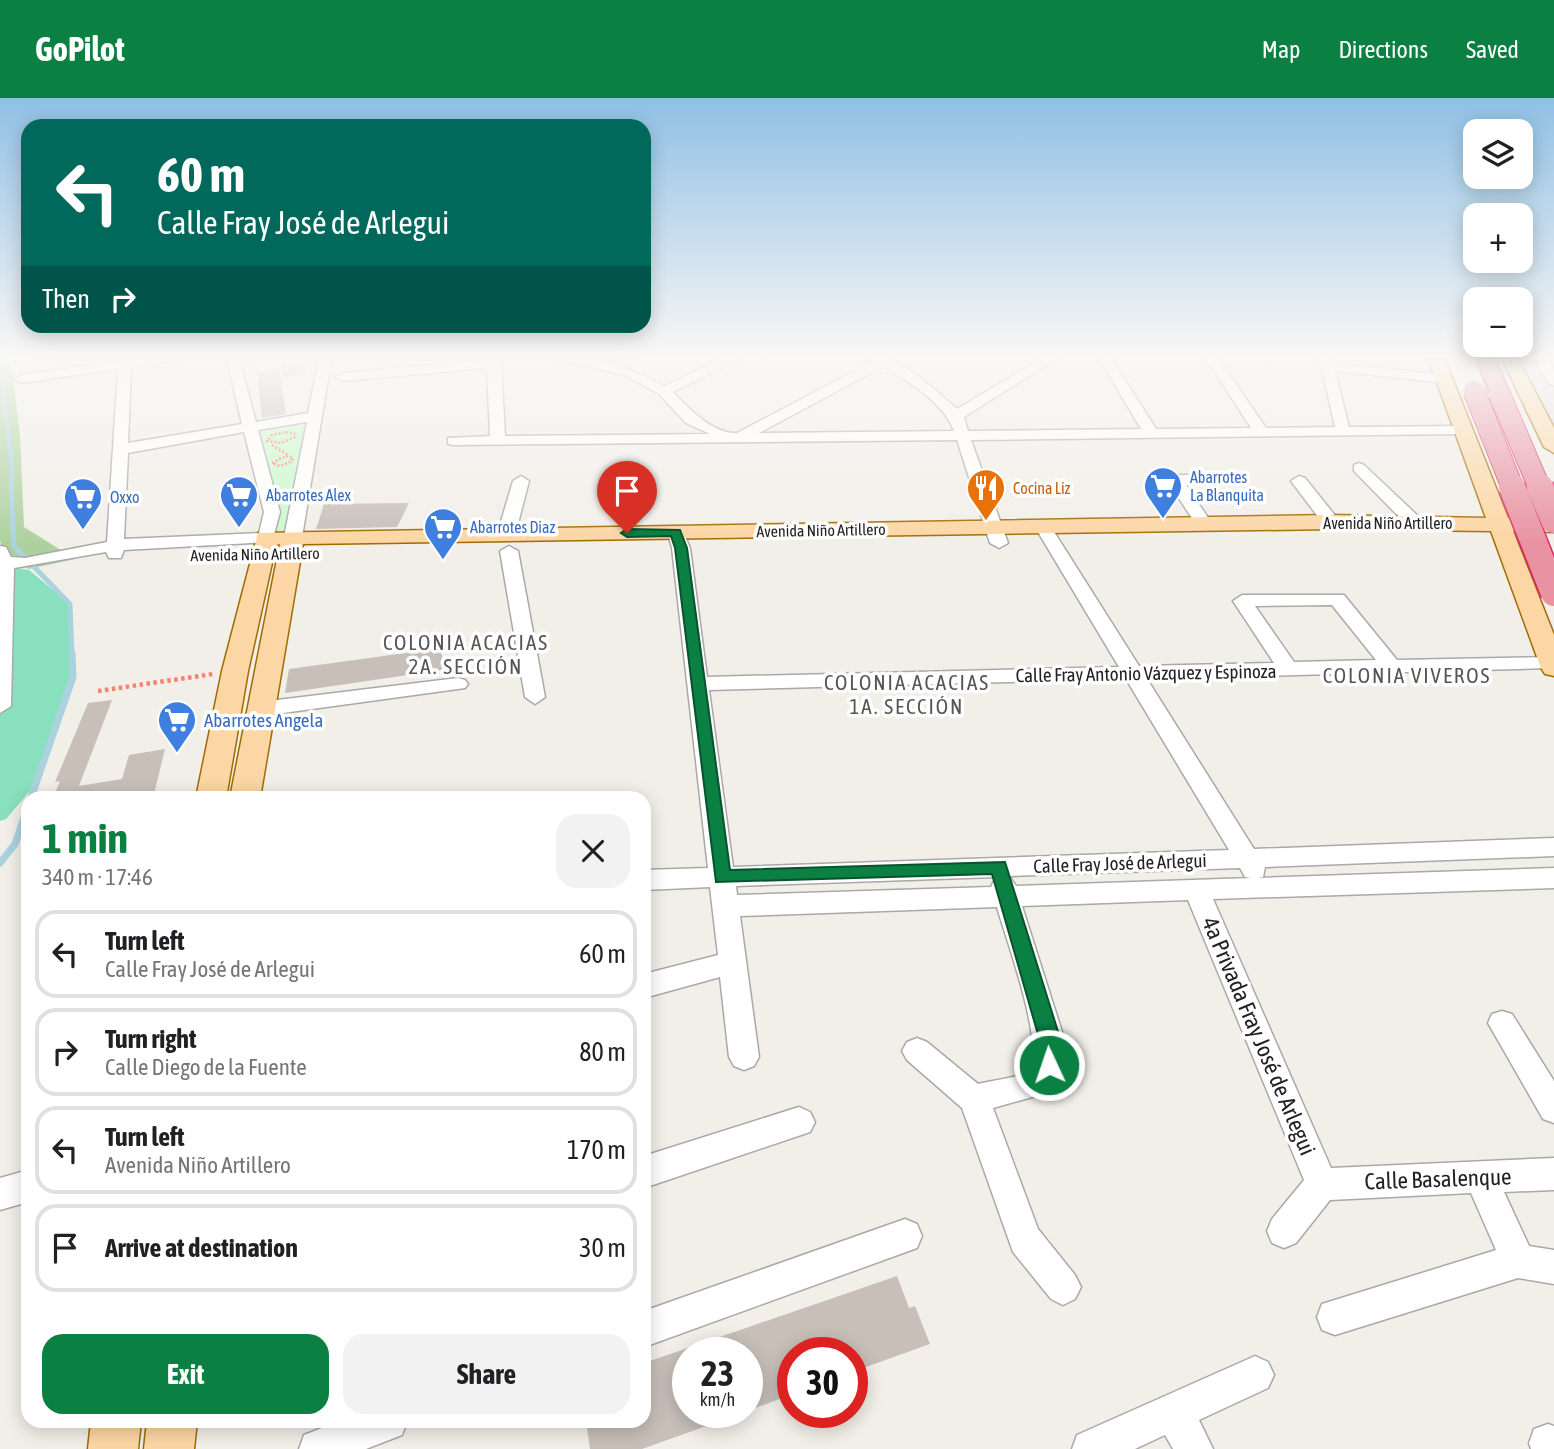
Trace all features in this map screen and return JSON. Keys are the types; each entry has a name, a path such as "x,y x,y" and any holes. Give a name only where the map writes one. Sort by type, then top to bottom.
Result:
{"highway":[{"path":"1485,418 1554,593"},
{"path":"1510,418 1554,523"}],"main road":[{"path":"1458,418 1553,665"},
{"path":"1540,418 1554,447"},
{"path":"1485,487 1536,497 1554,495"},
{"name":"Avenida Niño Artillero","path":"1047,535 1205,525 1331,522 1414,523 1554,538"},
{"name":"Avenida Niño Artillero","path":"263,546 996,535 1502,531 1554,523"},
{"path":"246,791 291,545"},
{"path":"212,791 263,546"},
{"path":"1515,569 1527,562 1554,561"},
{"path":"113,1449 115,1428"},
{"path":"169,1449 171,1428"}],"street":[{"path":"116,550 123,418"},
{"path":"249,418 272,512 263,546"},
{"path":"122,449 302,418"},
{"path":"291,545 314,418"},
{"path":"497,418 498,441"},
{"path":"689,418 735,438 773,418"},
{"path":"957,418 996,535"},
{"path":"1142,418 1152,435"},
{"path":"1252,418 1262,433"},
{"path":"1340,418 1343,432"},
{"path":"453,441 1462,430"},
{"path":"1359,468 1414,523"},
{"path":"1205,525 1175,480 1215,480"},
{"path":"521,481 507,543 534,697"},
{"path":"1299,481 1331,522"},
{"path":"1047,535 1265,887"},
{"path":"678,540 744,1057"},
{"name":"Avenida Niño Artillero","path":"7,560 116,550 263,546"},
{"path":"0,706 7,560"},
{"path":"1289,670 1242,601 1336,599 1392,667"},
{"name":"Calle Fray Antonio Vázquez y Espinoza","path":"698,684 1132,672 1553,665"},
{"path":"261,709 458,684"},
{"name":"Calle Fray José de Arlegui","path":"651,880 1554,847"},
{"path":"974,1099 1036,1083 1049,1065 1049,1038 999,867"},
{"name":"Calle Fray José de Arlegui","path":"724,906 1007,899 1196,889 1554,878"},
{"name":"4a Privada Fray José de Arlegui","path":"1196,889 1322,1184"},
{"path":"651,984 732,963"},
{"path":"1502,1023 1554,1109"},
{"path":"917,1051 974,1099 1025,1240 1063,1287"},
{"path":"651,1170 799,1122"},
{"name":"Calle Basalenque","path":"1322,1184 1554,1174"},
{"path":"1480,1177 1518,1261"},
{"path":"1284,1231 1322,1184"},
{"path":"0,1194 21,1188"},
{"path":"651,1327 905,1236"},
{"path":"1335,1317 1518,1261 1554,1267"},
{"path":"1091,1449 1255,1375"},
{"path":"1174,1413 1194,1449"},
{"path":"318,1449 370,1428"},
{"path":"345,1449 376,1428"}],"path":[{"path":"269,442 291,457"},
{"path":"279,457 291,457 292,461 287,464 272,463 279,457"},
{"path":"98,691 235,671"}],"green space":[{"path":"0,418 18,418 24,527 75,559 29,569 4,558 0,540"},
{"path":"309,425 283,536 275,536 278,511 258,432"},
{"path":"0,565 29,570 70,604 72,678 35,785 30,791 21,791 21,801 6,819 0,821"}],"shaded area":[{"path":"1548,418 1554,418 1554,429"}],"building":[{"path":"409,503 397,527 316,529 324,504"},
{"path":"442,648 442,670 285,693 289,669"},
{"path":"112,700 79,786 122,779 129,755 165,749 155,791 56,791 60,781 55,782 88,703"},
{"path":"897,1276 909,1308 915,1306 930,1344 868,1366 868,1337 777,1337 777,1400 763,1405 763,1337 720,1337"},
{"path":"672,1353 672,1428 701,1428 642,1449 590,1449 587,1428 651,1428 651,1361"}],"waterway":[{"path":"6,418 12,468 11,488"},
{"path":"11,488 14,546 70,604 72,655"},
{"path":"33,791 73,677 72,653"},
{"path":"0,863 15,844 21,826"}],"place":[{"name":"Abarrotes La Blanquita","path":"1163,520"},
{"name":"Cocina Liz","path":"986,522"},
{"name":"Abarrotes Alex","path":"239,529"},
{"name":"Oxxo","path":"83,531"},
{"name":"Abarrotes Diaz","path":"443,561"},
{"name":"Abarrotes Angela","path":"177,754"}],"district":[{"name":"COLONIA ACACIAS 2A. SECCIÓN","path":"466,654"},
{"name":"COLONIA VIVEROS","path":"1407,675"},
{"name":"COLONIA ACACIAS 1A. SECCIÓN","path":"907,694"}],"route":[{"path":"627,533 676,533 681,548 722,877 999,867 1049,1038 1049,1065"}]}
